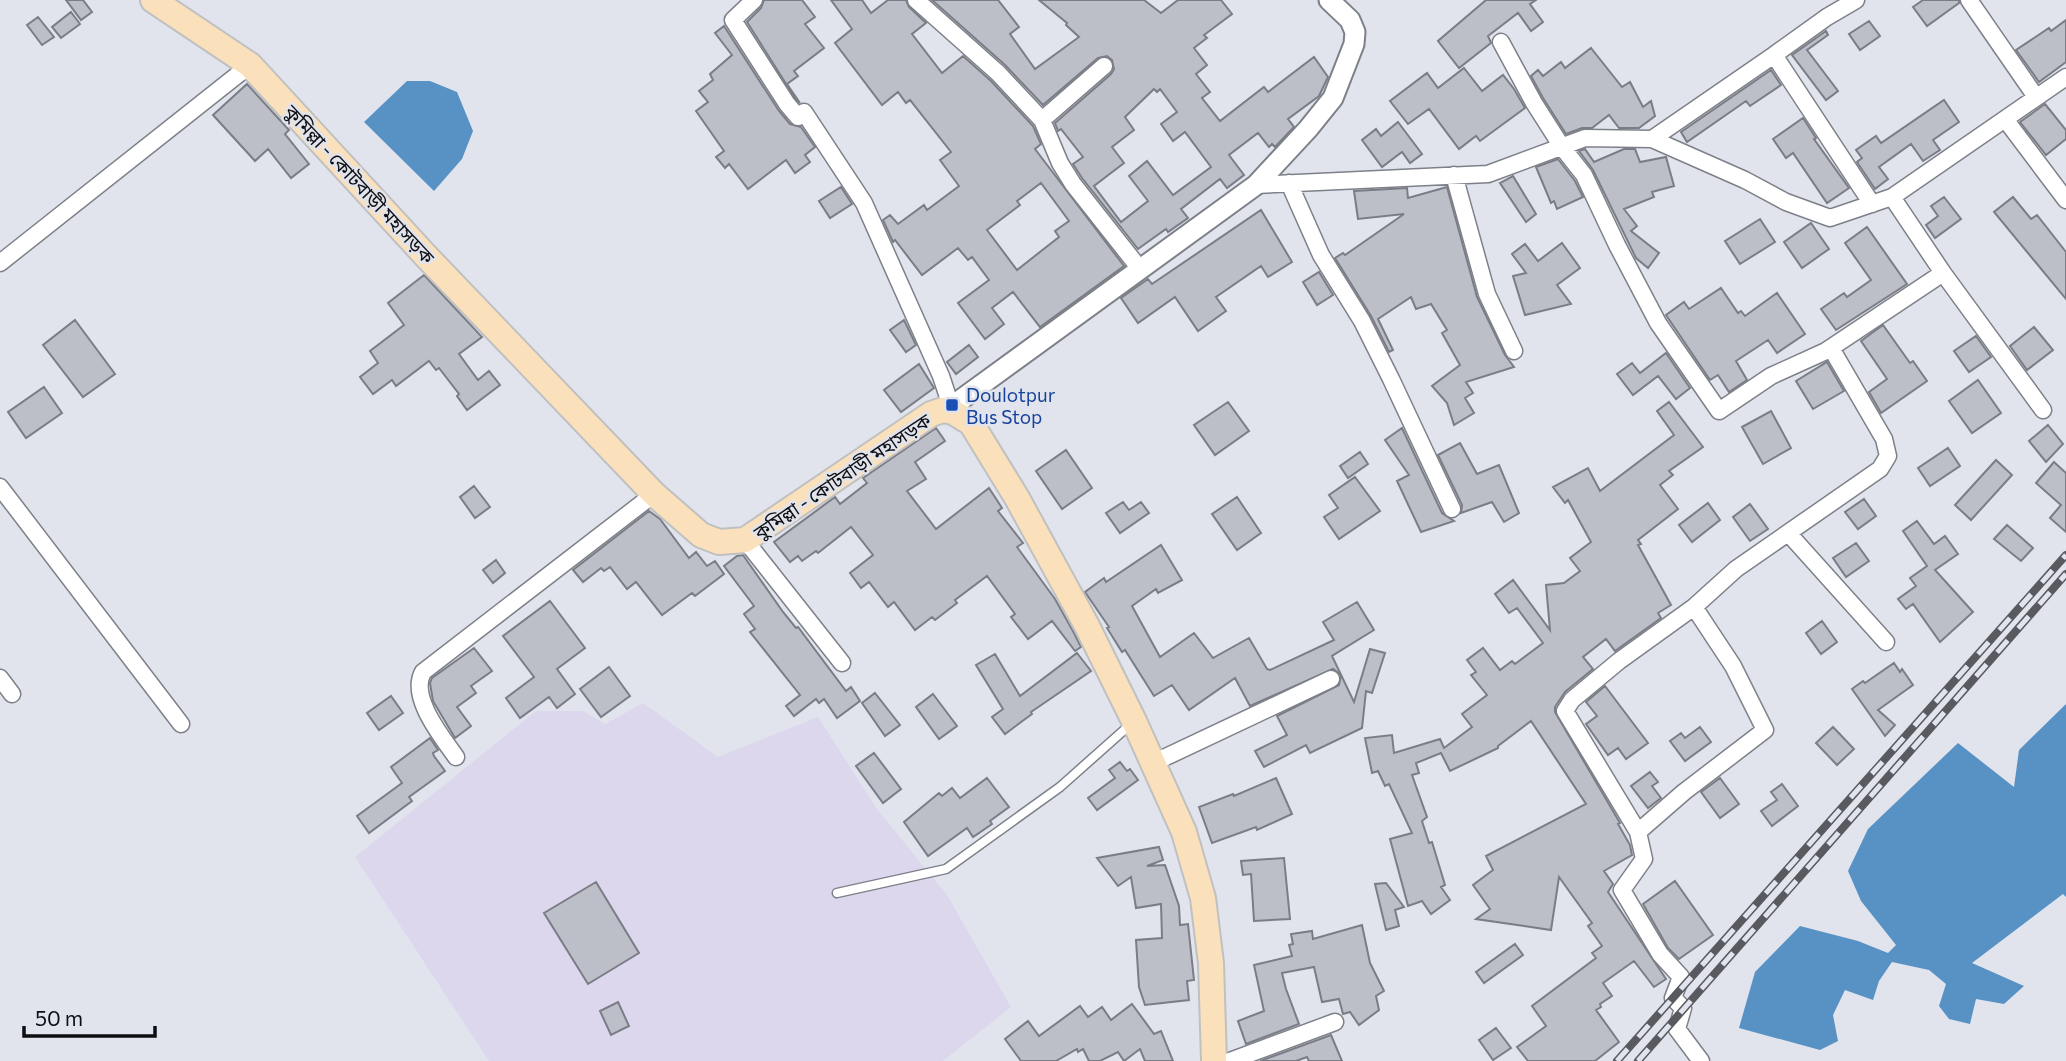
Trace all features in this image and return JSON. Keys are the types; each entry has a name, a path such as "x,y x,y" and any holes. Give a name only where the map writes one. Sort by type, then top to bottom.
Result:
{"main road":[{"name":"কুমিল্লা - কোটবাড়ী মহাসড়ক","path":"153,0 250,65 425,255 654,494 701,535 719,542 745,540 931,414 943,410 953,412 971,423 1017,498 1087,626 1184,832 1203,898 1211,963 1214,1061"}],"street":[{"path":"754,0 733,20 787,104 798,117 804,112 864,203 941,376 953,412"},
{"path":"916,0 998,73 1042,120 1060,163 1073,184 1140,269"},
{"path":"953,412 958,401 1256,185 1308,129 1333,98 1354,44 1354,32 1345,15 1329,0"},
{"path":"1652,139 1774,55 1830,6 1856,0"},
{"path":"1969,0 2036,97"},
{"path":"1501,42 1534,103 1584,175 1657,323 1719,411 1771,376 1831,348 1942,273"},
{"path":"1774,55 1872,204"},
{"path":"0,262 250,65"},
{"path":"1042,120 1104,66"},
{"path":"1256,185 1488,174 1585,138 1652,139 1745,180 1786,202 1830,218 1892,197 2066,77"},
{"path":"2005,119 2066,200"},
{"path":"1454,175 1488,294 1514,351"},
{"path":"1289,183 1321,255 1362,321 1452,509"},
{"path":"1892,197 1942,273 2042,410"},
{"path":"1701,1061 1677,1029 1683,1008 1672,998 1681,977 1660,954 1622,890 1644,859 1638,832 1565,711 1572,701 1619,661 1694,607 1736,569 1880,469 1888,456 1884,439 1831,348"},
{"path":"0,487 181,724"},
{"path":"456,757 430,720 420,694 419,679 423,672 654,494"},
{"path":"1789,534 1886,642"},
{"path":"745,540 842,663"},
{"path":"1638,832 1684,792 1765,730 1733,666 1694,607"},
{"path":"0,678 12,694"},
{"path":"1153,763 1331,679"},
{"path":"1230,1061 1335,1022"}],"lane":[{"path":"837,893 946,869 1060,787 1134,721"}],"shaded area":[{"path":"643,703 718,757 818,717 877,809 947,895 1011,1007 943,1061 489,1061 355,857 536,711 583,711 605,724"}],"water":[{"path":"407,81 430,81 457,92 473,131 462,159 434,191 364,122"},
{"path":"2066,704 2066,897 2063,894 1972,963 2024,986 2004,1004 1976,999 1970,1024 1949,1019 1939,1006 1946,984 1929,970 1892,962 1879,981 1873,1000 1845,990 1833,1015 1838,1041 1820,1050 1739,1028 1755,972 1800,926 1858,941 1888,953 1896,945 1861,901 1848,871 1868,829 1958,743 2014,787 2019,750"}],"building":[{"path":"66,0 83,0 92,12 81,20"},
{"path":"764,0 802,0 815,17 805,24 824,48 794,71 798,76 787,84 800,103 795,98 747,22 761,8"},
{"path":"831,0 862,0 871,13 888,0 906,0 909,7 926,23 912,34 942,73 963,56 991,81 1033,126 1041,144 1035,149 1124,266 1040,327 1013,292 992,308 1004,324 985,339 958,303 989,280 972,257 968,260 958,248 922,275 895,240 893,242 883,220 890,215 898,224 924,205 927,210 959,186 940,160 951,152 910,100 906,103 898,92 882,105 835,43 852,29","holes":["1041,183 1069,221 1055,231 1059,237 1017,270 987,230 1020,205 1017,201"]},
{"path":"932,0 998,0 1019,27 1010,34 1035,69 1079,37 1067,23 1039,0 1144,0 1161,13 1178,0 1221,0 1232,14 1204,35 1207,38 1194,48 1207,65 1196,74 1210,92 1202,98 1220,121 1264,87 1268,92 1314,57 1328,77 1319,96 1288,119 1294,127 1275,147 1272,144 1269,147 1258,133 1229,155 1244,175 1227,188 1220,179 1181,209 1188,218 1168,232 1166,229 1138,249 1082,178 1073,164 1083,157 1061,129 1058,131 1055,123 1111,74 1114,69 1112,60 1107,56 1098,58 1043,105 1005,65","holes":["1154,89 1157,92 1160,89 1177,112 1161,124 1173,141 1185,132 1211,167 1173,195 1147,161 1129,176 1148,201 1121,222 1094,186 1124,163 1112,147 1134,130 1125,117"]},
{"path":"1486,0 1536,0 1530,4 1543,22 1531,31 1518,13 1488,36 1491,43 1459,68 1438,41"},
{"path":"1923,0 1959,0 1959,3 1927,26 1913,7"},
{"path":"71,12 80,24 61,38 52,27"},
{"path":"38,17 54,37 42,45 27,25"},
{"path":"2066,20 2066,62 2039,82 2016,50"},
{"path":"1869,21 1880,36 1860,50 1849,34"},
{"path":"724,26 779,111 790,124 801,127 815,147 805,155 810,162 795,173 786,160 748,189 729,164 725,168 716,157 724,151 696,111 708,102 699,91 713,80 710,74 732,55 715,33"},
{"path":"1826,31 1828,35 1807,50 1838,91 1826,100 1792,55"},
{"path":"1591,48 1622,87 1630,82 1643,107 1651,101 1655,116 1639,128 1619,128 1609,115 1592,128 1582,128 1566,134 1531,76 1538,70 1543,76 1561,62 1565,68"},
{"path":"1464,68 1482,91 1503,75 1525,108 1480,141 1476,136 1459,149 1429,109 1408,124 1390,101 1427,73 1438,88"},
{"path":"1771,70 1781,85 1750,106 1746,101 1687,142 1681,132"},
{"path":"247,84 289,130 285,134 309,164 291,178 268,149 255,161 213,115"},
{"path":"1944,100 1959,122 1933,140 1940,150 1923,161 1911,144 1879,167 1888,179 1875,189 1857,162 1862,158 1856,150 1876,136 1881,143"},
{"path":"2045,104 2066,130 2066,139 2046,155 2020,122"},
{"path":"1803,118 1816,138 1814,139 1849,188 1827,203 1793,153 1786,158 1773,139"},
{"path":"1398,122 1422,154 1410,163 1402,152 1382,167 1362,140 1376,129 1381,136"},
{"path":"1585,149 1594,162 1624,149 1635,149 1640,162 1666,157 1674,186 1652,192 1654,197 1624,209 1637,226 1631,231 1659,253 1648,268 1636,258 1593,170 1579,151"},
{"path":"1558,159 1575,181 1583,197 1557,209 1554,201 1551,203 1536,167"},
{"path":"1513,176 1536,214 1526,222 1500,183"},
{"path":"841,187 852,204 830,218 819,201"},
{"path":"1447,187 1477,297 1505,355 1514,367 1466,382 1473,393 1465,398 1474,413 1454,425 1447,403 1432,386 1460,365 1442,333 1447,330 1431,304 1416,309 1411,297 1378,319 1393,350 1389,352 1371,316 1335,258 1343,253 1345,255 1404,214 1358,219 1354,191 1407,188 1408,198"},
{"path":"1944,197 1961,219 1935,238 1926,225 1938,216 1931,206"},
{"path":"2013,197 2031,219 2037,215 2066,252 2066,299 1994,212"},
{"path":"1261,210 1292,262 1268,277 1261,266 1216,297 1226,311 1198,331 1175,297 1138,323 1121,298 1148,279 1152,284"},
{"path":"1760,219 1775,242 1740,264 1725,241"},
{"path":"1811,223 1829,249 1802,268 1784,242"},
{"path":"1867,227 1907,284 1836,330 1821,309 1844,293 1847,297 1871,280 1845,243"},
{"path":"1562,243 1580,268 1557,285 1571,304 1525,315 1513,276 1526,273 1512,254 1525,244 1538,261"},
{"path":"1319,272 1333,295 1317,305 1303,282"},
{"path":"424,275 482,337 459,354 478,380 489,371 500,385 467,410 457,396 459,394 439,368 436,370 429,361 396,386 392,380 373,394 360,377 378,363 370,351 404,325 388,303"},
{"path":"1721,288 1738,313 1741,311 1745,316 1777,293 1805,334 1777,353 1768,340 1736,361 1747,380 1729,392 1718,375 1710,380 1666,315 1684,302 1689,309"},
{"path":"75,320 115,374 83,397 43,345"},
{"path":"904,320 916,345 906,352 890,330"},
{"path":"1883,325 1910,363 1913,361 1927,381 1881,413 1869,392 1887,379 1861,341"},
{"path":"2034,327 2053,350 2027,370 2010,346"},
{"path":"1976,336 1991,357 1969,372 1954,351"},
{"path":"969,345 978,357 956,374 947,362"},
{"path":"1666,353 1690,388 1676,399 1658,376 1633,395 1617,374 1632,363 1640,373"},
{"path":"1827,362 1844,391 1813,409 1796,381"},
{"path":"919,364 934,388 901,412 884,390"},
{"path":"1978,380 2001,413 1972,433 1949,401"},
{"path":"44,387 62,413 26,438 8,412"},
{"path":"1228,402 1249,431 1215,455 1194,425"},
{"path":"1669,402 1703,447 1669,471 1673,475 1660,485 1678,509 1638,540 1641,544 1638,545 1671,605 1658,613 1661,618 1615,651 1606,639 1583,657 1593,669 1565,692 1555,707 1555,712 1630,845 1632,855 1604,871 1613,884 1608,892 1666,979 1654,987 1634,961 1603,983 1612,996 1596,1010 1619,1042 1595,1061 1528,1061 1517,1047 1546,1026 1532,1006 1596,958 1592,953 1602,946 1588,926 1592,923 1559,877 1551,930 1476,919 1490,909 1473,885 1493,870 1486,856 1586,804 1531,721 1498,748 1450,771 1441,753 1416,763 1419,773 1412,775 1427,817 1422,821 1429,843 1432,842 1445,885 1441,887 1450,900 1431,914 1422,901 1408,906 1390,839 1412,833 1389,784 1385,786 1378,771 1372,773 1365,738 1392,735 1394,753 1440,739 1444,748 1472,727 1462,714 1487,695 1471,675 1476,672 1467,660 1483,648 1500,670 1512,661 1515,664 1543,643 1517,608 1509,613 1495,594 1513,580 1550,630 1546,585 1564,583 1580,571 1570,558 1591,542 1568,500 1565,503 1553,487 1588,468 1600,491 1674,435 1657,411"},
{"path":"1771,411 1791,448 1763,464 1742,427"},
{"path":"2048,425 2063,444 2046,462 2029,441"},
{"path":"936,428 945,441 915,462 926,479 907,491 936,529 989,488 1002,508 998,511 1023,543 1017,547 1055,599 1074,633 1081,647 1075,651 1052,621 1028,639 1011,617 1015,614 987,576 955,600 957,603 935,620 932,617 915,630 894,602 888,607 869,582 861,588 850,573 873,555 851,527 818,553 816,551 802,561 798,556 790,562 774,542 835,497 840,504 867,483 863,478"},
{"path":"1402,428 1442,513 1454,521 1421,532 1397,481 1409,475 1385,440"},
{"path":"1460,443 1477,474 1499,465 1519,513 1504,522 1492,502 1461,513 1462,505 1438,455"},
{"path":"1948,448 1960,466 1930,486 1918,468"},
{"path":"1066,450 1092,488 1062,509 1036,471"},
{"path":"1360,452 1368,464 1348,478 1340,466"},
{"path":"1996,460 2012,475 1971,520 1955,505"},
{"path":"2054,462 2066,473 2066,532 2050,518 2061,505 2036,483"},
{"path":"1355,477 1380,511 1339,539 1324,517 1338,508 1329,495"},
{"path":"474,486 490,507 475,518 460,497"},
{"path":"1237,497 1261,533 1237,550 1212,514"},
{"path":"1864,499 1876,516 1858,529 1845,512"},
{"path":"1123,502 1129,510 1141,502 1149,513 1120,533 1106,513"},
{"path":"1708,503 1720,520 1692,542 1679,525"},
{"path":"1750,504 1768,529 1750,541 1733,517"},
{"path":"649,511 660,519 689,558 696,552 707,566 715,561 724,574 695,596 692,593 662,615 636,582 627,589 610,567 604,571 601,568 583,582 573,570"},
{"path":"1917,521 1934,544 1945,536 1958,554 1935,570 1973,612 1940,642 1913,604 1906,609 1898,599 1916,586 1910,578 1927,566 1903,531"},
{"path":"2007,525 2033,548 2021,561 1994,539"},
{"path":"1856,543 1869,561 1846,577 1833,558"},
{"path":"1161,545 1182,580 1158,593 1156,589 1132,606 1160,657 1194,633 1213,658 1249,638 1270,670 1334,640 1323,622 1357,602 1374,630 1332,656 1354,702 1370,649 1385,653 1372,693 1366,691 1362,728 1310,753 1306,745 1264,767 1255,751 1287,735 1277,716 1339,685 1341,675 1333,669 1250,706 1235,678 1189,710 1172,685 1154,696 1125,650 1122,652 1085,592 1104,578 1106,582"},
{"path":"743,555 783,612 796,628 798,627 846,691 851,687 860,701 837,718 824,699 819,703 816,699 794,716 786,706 800,695 750,632 755,629 744,614 754,606 724,566 737,556"},
{"path":"496,560 505,573 493,583 483,570"},
{"path":"550,601 585,648 557,669 575,694 557,708 549,697 520,718 506,698 534,677 503,636"},
{"path":"1822,621 1837,642 1821,654 1806,633"},
{"path":"474,648 492,671 471,686 476,693 457,707 471,726 455,738 433,701 430,683 432,678"},
{"path":"1077,653 1091,671 1031,712 1032,714 1005,734 992,717 1003,709 976,665 995,654 1020,696"},
{"path":"1894,663 1900,672 1902,669 1913,685 1878,710 1895,725 1885,736 1852,689"},
{"path":"609,667 630,696 601,717 580,689"},
{"path":"1605,686 1648,743 1626,759 1618,748 1608,755 1586,724 1597,716 1586,702"},
{"path":"875,693 900,725 885,736 862,703"},
{"path":"933,694 957,726 939,739 916,707"},
{"path":"391,696 403,713 379,730 367,713"},
{"path":"1700,727 1711,742 1685,761 1670,741 1681,733 1685,738"},
{"path":"1833,727 1854,749 1837,765 1816,743"},
{"path":"430,738 438,750 433,753 434,756 445,771 409,797 412,801 369,833 357,816 402,783 391,767"},
{"path":"874,753 901,789 883,803 856,766"},
{"path":"1120,762 1127,771 1130,769 1138,780 1097,810 1088,798 1115,778 1109,770"},
{"path":"1650,772 1658,782 1652,786 1661,798 1648,808 1631,786"},
{"path":"987,778 1009,807 990,821 992,824 973,837 967,828 928,856 904,822 939,793 942,796 952,788 960,798"},
{"path":"1276,778 1292,814 1257,830 1256,827 1212,843 1199,807"},
{"path":"1720,778 1739,804 1720,818 1701,792"},
{"path":"1782,784 1798,806 1772,826 1761,811 1777,800 1771,792"},
{"path":"1159,847 1163,860 1147,866 1165,865 1179,906 1180,925 1188,924 1194,980 1187,981 1189,1000 1145,1005 1139,987 1136,940 1162,938 1161,904 1136,908 1131,877 1118,886 1097,858"},
{"path":"1284,858 1290,919 1254,921 1251,874 1243,875 1241,861"},
{"path":"1675,881 1713,935 1679,959 1668,948 1643,904"},
{"path":"596,882 639,953 588,984 544,913"},
{"path":"1386,883 1404,907 1395,910 1399,926 1386,930 1375,884"},
{"path":"1362,925 1370,963 1384,991 1376,996 1379,1010 1359,1025 1350,1012 1343,1014 1339,999 1322,1002 1314,967 1282,973 1299,1024 1246,1044 1238,1021 1264,1011 1254,965 1292,956 1289,945 1293,944 1291,934 1312,931 1313,939"},
{"path":"1515,944 1523,955 1484,983 1476,972"},
{"path":"618,1002 629,1026 611,1035 600,1011"},
{"path":"1132,1004 1154,1034 1161,1031 1173,1061 1145,1061 1140,1049 1124,1061 1118,1052 1100,1061 1089,1061 1083,1049 1078,1052 1077,1049 1056,1061 1021,1061 1005,1039 1028,1021 1039,1036 1080,1006 1088,1017 1102,1007 1111,1020"},
{"path":"1496,1028 1511,1048 1493,1060 1479,1040"},
{"path":"1331,1035 1342,1061 1309,1061 1307,1057 1296,1061 1260,1061"}],"railway":[{"path":"1617,1061 2066,555"},
{"path":"1638,1061 2066,574"}],"place":[{"name":"Doulotpur Bus Stop","path":"952,405"}]}
